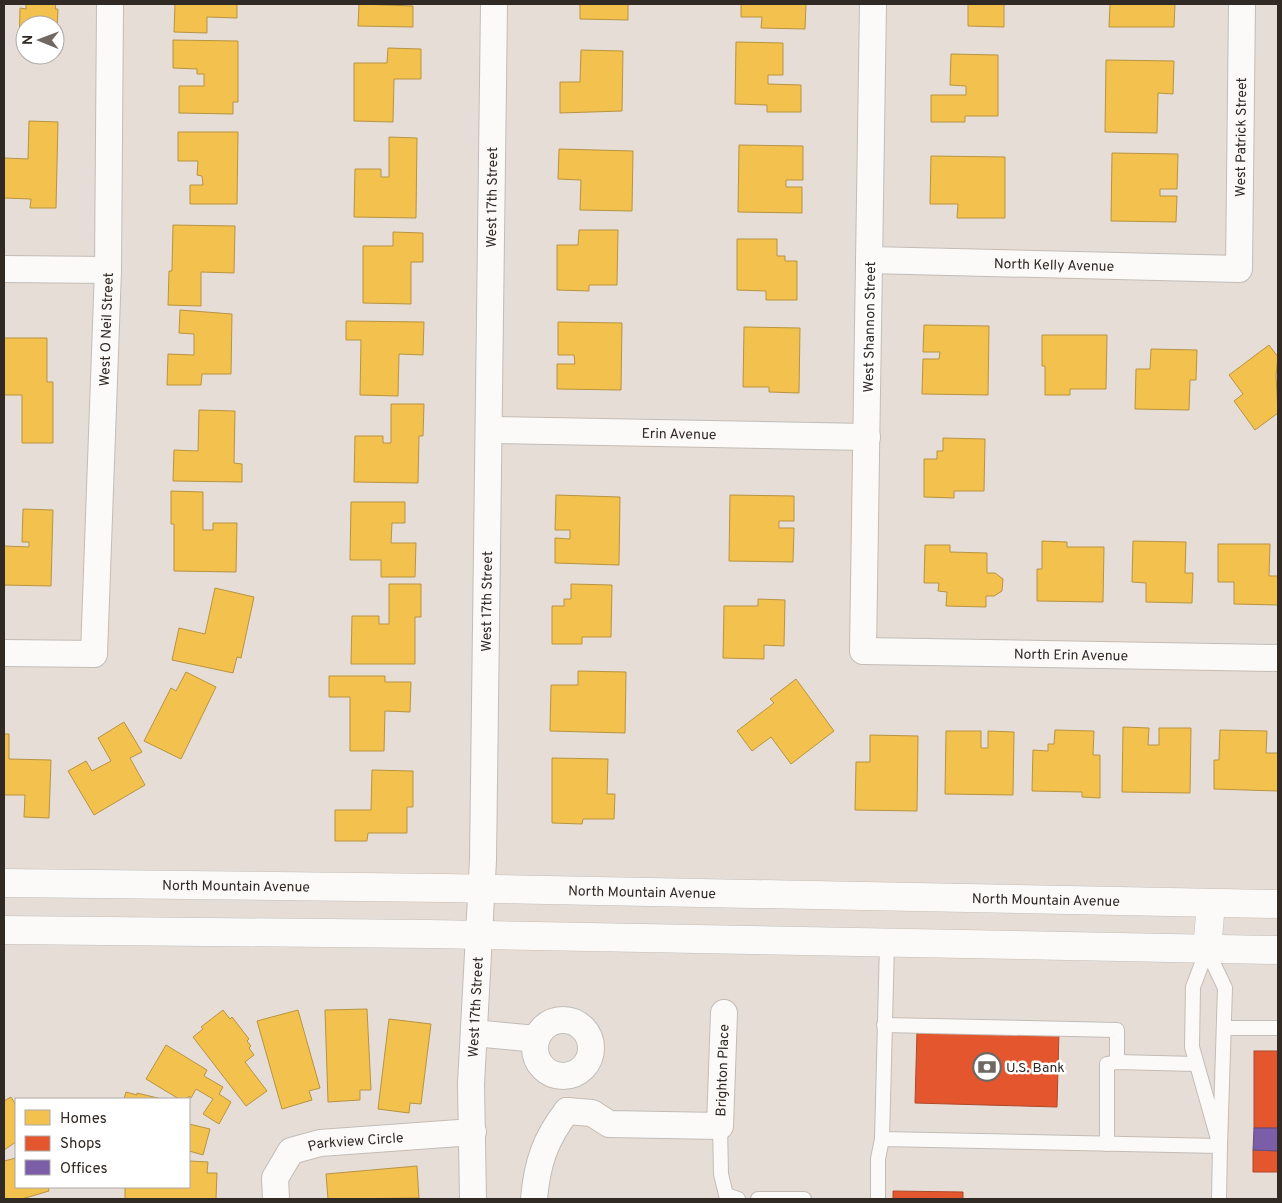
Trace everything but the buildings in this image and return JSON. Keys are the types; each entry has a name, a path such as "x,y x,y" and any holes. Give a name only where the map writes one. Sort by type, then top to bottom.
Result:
{"main road":[{"name":"North Mountain Avenue","path":"4,883 481,889 1278,904"},
{"path":"1207,950 1211,903"},
{"path":"4,930 480,935 1278,950"}],"street":[{"name":"West O Neil Street","path":"4,653 94,654 108,270 110,4"},
{"name":"West 17th Street","path":"473,1199 471,1084 481,889 490,430 494,4"},
{"name":"West Shannon Street","path":"864,651 873,4"},
{"name":"West Patrick Street","path":"1239,269 1242,4"},
{"name":"North Kelly Avenue","path":"869,260 1239,269"},
{"path":"4,269 108,270"},
{"name":"Erin Avenue","path":"490,430 867,437"},
{"name":"North Erin Avenue","path":"864,651 1278,658"},
{"name":"Brighton Place","path":"720,1126 724,1012"},
{"path":"561,1019 572,1021 585,1030 592,1046 590,1057 585,1066 576,1073 565,1076 554,1075 545,1069 538,1061 535,1050 536,1039 542,1029 550,1022 561,1019"},
{"path":"474,1033 536,1039"},
{"path":"534,1199 536,1173 551,1131 567,1111 565,1076"},
{"path":"567,1111 592,1114 609,1124 720,1126"},
{"name":"Parkview Circle","path":"276,1199 275,1178 292,1152 320,1143 473,1132"}],"lane":[{"path":"878,1199 878,1159 882,1139 887,944"},
{"path":"1207,950 1225,988 1219,1199"},
{"path":"1207,950 1193,987 1192,1048 1220,1146"},
{"path":"884,1025 1117,1030 1117,1062"},
{"path":"1225,1028 1278,1028"},
{"path":"1107,1144 1107,1064 1117,1062 1196,1064"},
{"path":"720,1126 721,1174 726,1195 738,1199"},
{"path":"882,1139 1220,1146"},
{"path":"758,1199 804,1199"}],"place":[{"name":"U.S. Bank","path":"987,1067"}]}
